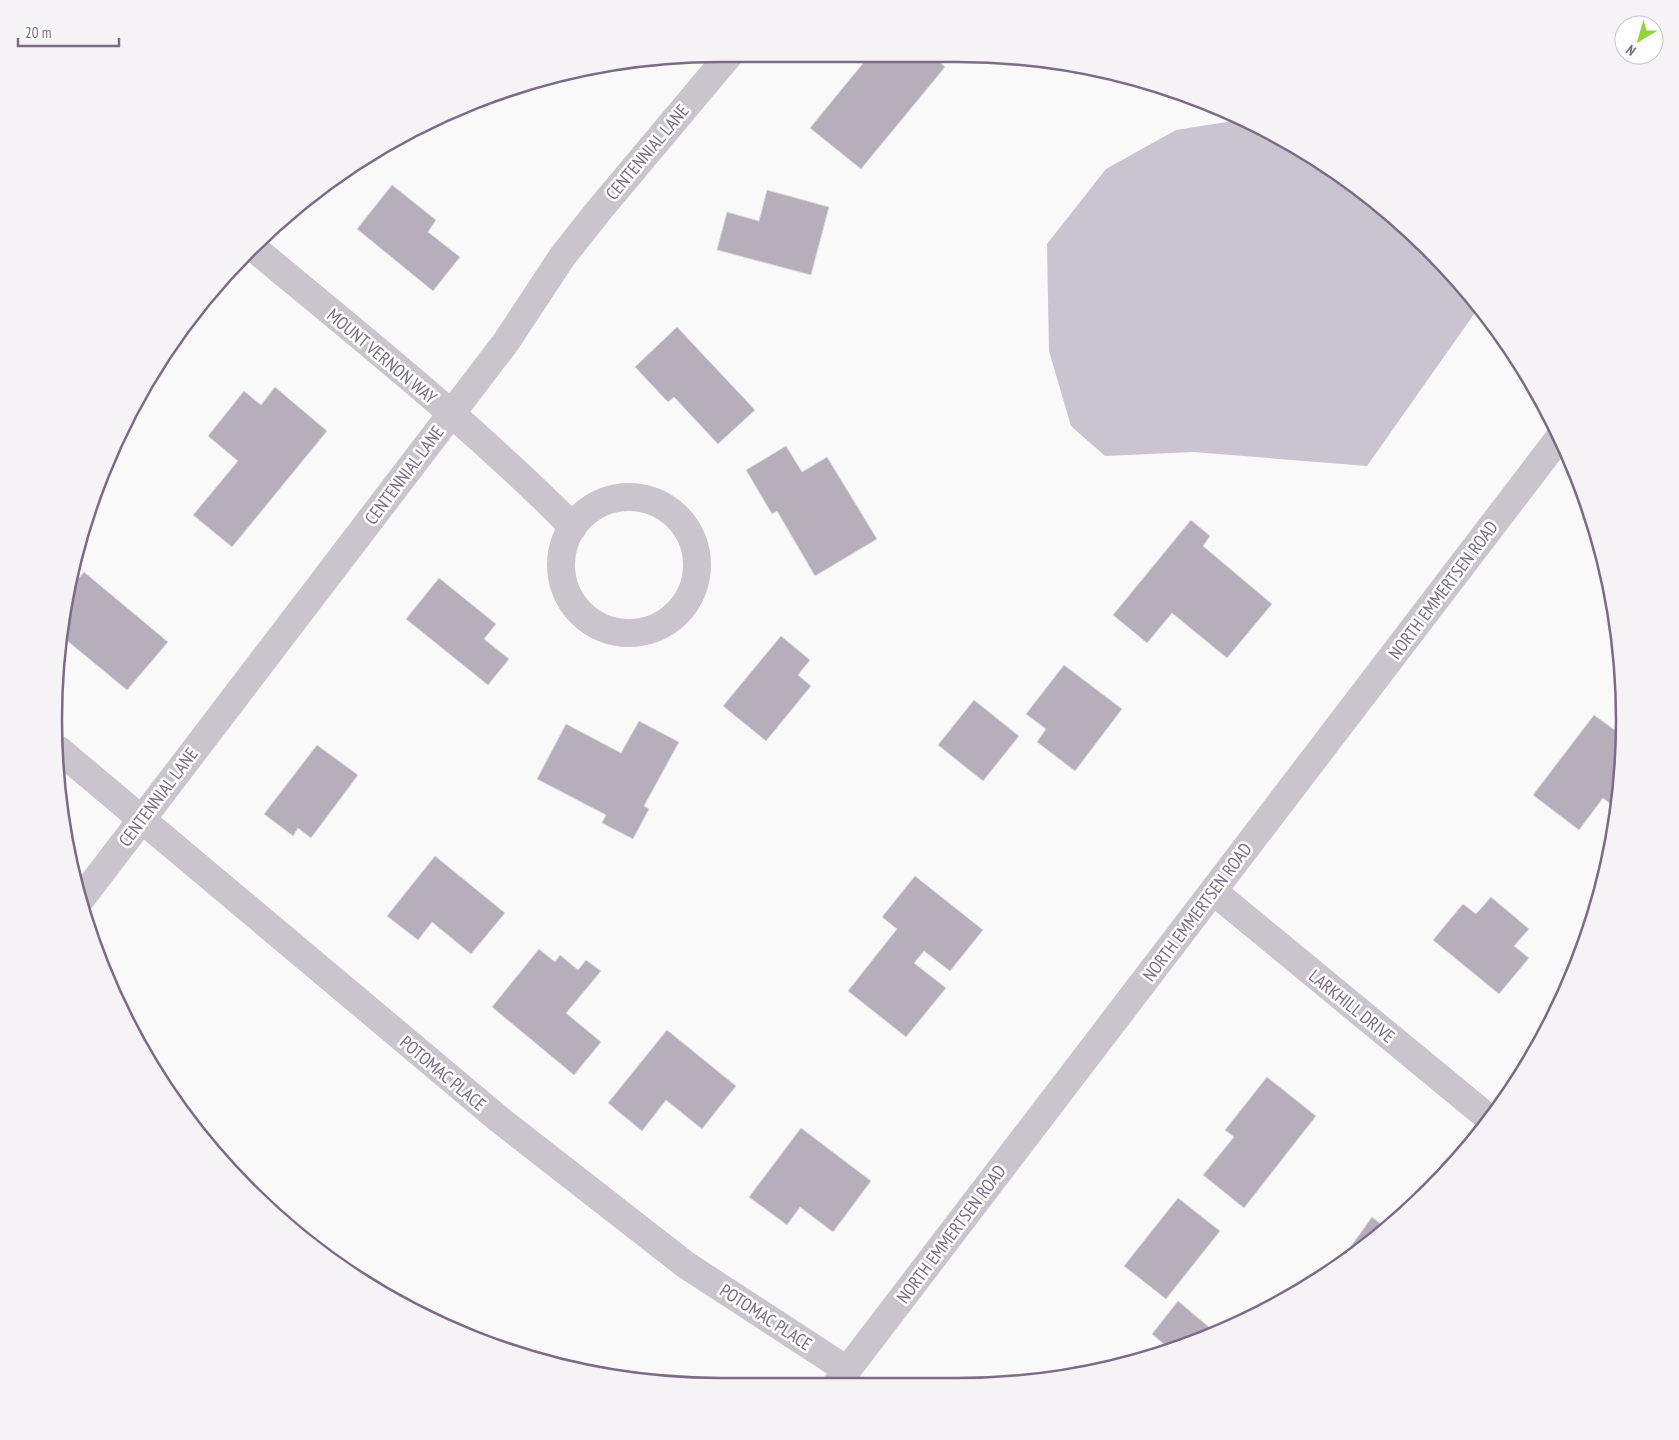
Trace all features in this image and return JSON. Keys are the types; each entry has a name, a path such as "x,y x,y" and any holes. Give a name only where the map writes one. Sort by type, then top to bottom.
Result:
{"street":[{"name":"CENTENNIAL LANE","path":"86,893 506,342 562,258 600,209 723,62"},
{"name":"MOUNT VERNON WAY","path":"258,252 451,414 537,490 574,527"},
{"name":"NORTH EMMERTSEN ROAD","path":"841,1378 1555,443"},
{"path":"624,497 645,499 665,507 685,527 697,560 694,587 686,603 676,616 659,628 634,634 591,623 580,615 573,606 561,578 563,544 574,527 578,519 599,503 624,497"},
{"name":"POTOMAC PLACE","path":"64,753 508,1126 686,1264 841,1378"},
{"name":"LARKHILL DRIVE","path":"1213,891 1485,1115"}],"shaded area":[{"path":"1230,121 1288,151 1324,173 1359,198 1393,226 1424,255 1475,313 1367,466 1193,452 1105,456 1071,426 1049,351 1047,244 1106,169 1176,130"}],"building":[{"path":"864,62 940,62 945,67 861,169 810,128"},
{"path":"392,185 436,220 428,232 460,257 433,291 357,229"},
{"path":"767,190 829,207 811,275 717,250 727,212 759,221"},
{"path":"677,327 755,410 718,444 674,397 668,402 635,367"},
{"path":"275,387 327,431 232,547 193,515 238,461 208,436 244,391 261,405"},
{"path":"786,446 802,472 827,457 877,539 815,576 777,511 772,514 746,470"},
{"path":"1191,520 1210,536 1203,546 1272,604 1227,658 1172,613 1147,643 1113,615"},
{"path":"84,572 168,642 127,690 67,641 78,579"},
{"path":"439,578 496,624 484,639 509,659 488,685 406,619"},
{"path":"781,636 810,660 798,675 811,686 766,741 723,706"},
{"path":"1064,665 1122,709 1075,771 1037,742 1046,729 1026,714"},
{"path":"974,700 1019,736 983,781 938,745"},
{"path":"1594,715 1616,731 1611,804 1603,798 1579,830 1533,795"},
{"path":"639,721 679,742 644,806 649,809 633,839 602,823 606,815 537,779 566,724 621,753"},
{"path":"317,745 358,775 311,838 298,828 293,836 264,814"},
{"path":"435,856 505,913 471,954 432,922 418,940 387,916"},
{"path":"915,876 983,930 950,971 924,951 914,963 946,988 906,1037 848,991 897,929 882,917"},
{"path":"1491,897 1529,929 1514,946 1529,958 1499,994 1433,940 1463,904 1476,914"},
{"path":"539,949 555,962 560,955 578,970 586,960 601,971 566,1013 601,1042 574,1075 492,1007"},
{"path":"667,1030 736,1086 702,1129 666,1100 642,1131 608,1103"},
{"path":"1267,1077 1316,1116 1244,1208 1203,1175 1234,1137 1225,1130"},
{"path":"801,1128 871,1181 833,1232 800,1207 787,1225 749,1197"},
{"path":"1178,1198 1220,1231 1166,1299 1124,1266"},
{"path":"1372,1217 1381,1224 1359,1242 1349,1249"},
{"path":"1178,1301 1210,1328 1164,1345 1152,1334"}]}
